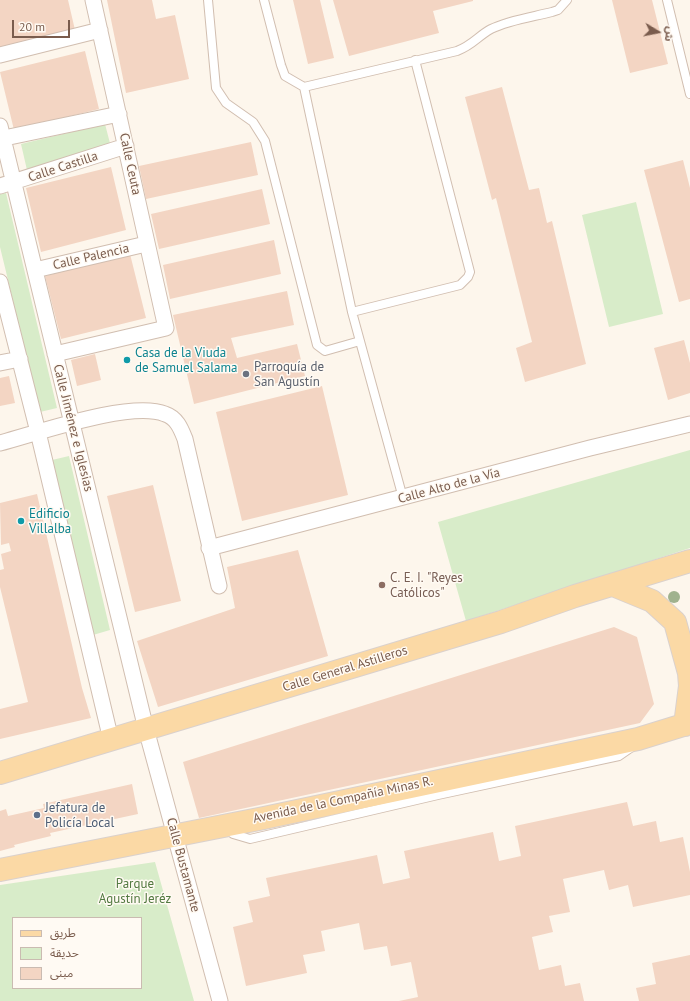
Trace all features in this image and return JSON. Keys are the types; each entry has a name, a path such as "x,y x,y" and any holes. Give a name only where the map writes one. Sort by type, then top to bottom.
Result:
{"main road":[{"name":"Calle General Astilleros","path":"0,773 501,622 690,561"},
{"path":"613,585 652,601 675,622 689,673 690,686 687,724"},
{"name":"Avenida de la Compañía Minas R.","path":"0,870 638,739 687,724"}],"street":[{"name":"Calle Ceuta","path":"55,354 166,328 146,244 126,146 93,0"},
{"path":"0,55 100,30"},
{"path":"1,134 119,114"},
{"name":"Calle Jiménez e Iglesias","path":"1,134 6,184 35,270 146,729"},
{"name":"Calle Castilla","path":"6,184 126,146"},
{"name":"Calle Palencia","path":"35,270 146,244"},
{"path":"0,282 38,432 111,740"},
{"path":"0,363 20,359"},
{"path":"0,443 72,423 130,410 148,409 165,413 178,423 185,439 219,586"},
{"name":"Calle Alto de la Vía","path":"209,548 590,448 690,424"},
{"name":"Calle Bustamante","path":"146,729 220,1001"}],"lane":[{"path":"208,0 213,78 216,88 226,103 253,122 265,141 317,345 325,351 360,341"},
{"path":"264,0 281,65 286,76 304,88 352,312 403,498"},
{"path":"304,88 469,46 493,28 558,10 567,0"},
{"path":"667,0 690,94"},
{"path":"352,312 460,285 468,277 470,272 414,60"}],"green space":[{"path":"105,124 112,151 27,170 21,144"},
{"path":"6,193 57,408 40,412 0,247 0,194"},
{"path":"636,202 663,314 609,327 582,215"},
{"path":"690,450 690,548 466,621 438,522"},
{"path":"69,456 110,630 93,635 52,460"},
{"name":"Parque Agustín Jeréz","path":"155,862 194,1001 0,1001 0,885"}],"building":[{"path":"0,0 68,0 75,30 0,48"},
{"path":"107,0 152,0 156,19 175,15 189,79 126,93"},
{"path":"293,0 320,0 334,58 308,64"},
{"path":"333,0 473,1 433,11 439,33 349,56"},
{"path":"612,0 652,0 668,64 630,73"},
{"path":"85,51 99,109 14,130 0,72"},
{"path":"502,87 529,190 539,188 547,223 552,221 586,364 525,382 516,348 532,342 496,198 492,200 465,97"},
{"path":"251,142 258,175 146,199 139,166"},
{"path":"683,160 690,188 690,299 679,302 644,170"},
{"path":"111,167 126,230 41,252 26,188"},
{"path":"262,189 270,224 159,249 151,214"},
{"path":"274,240 281,274 170,299 163,265"},
{"path":"130,254 146,318 61,339 45,276"},
{"path":"287,291 294,325 231,338 237,358 297,344 305,376 194,404 173,315"},
{"path":"684,340 690,363 690,393 668,400 654,348"},
{"path":"95,354 101,380 77,386 71,360"},
{"path":"9,376 15,403 0,406 0,378"},
{"path":"322,386 348,495 242,521 216,412"},
{"path":"153,485 181,601 135,612 107,496"},
{"path":"37,494 82,688 91,718 0,739 0,709 28,702 0,587 0,570 4,569 1,554 11,551 9,543 1,545 0,503"},
{"path":"298,550 328,656 158,707 137,641 235,608 227,567"},
{"path":"614,627 637,637 654,704 640,723 199,818 183,762"},
{"path":"132,784 138,814 50,833 51,836 14,845 15,847 0,851 0,811 6,809 8,816 44,808 43,804"},
{"path":"627,802 633,826 656,821 660,842 683,837 690,872 690,895 633,907 628,885 609,890 604,870 563,879 570,912 549,916 553,932 532,937 539,970 561,965 565,986 580,983 584,1001 399,1001 418,997 411,962 391,966 387,946 364,950 359,923 321,931 325,951 303,955 307,973 246,986 233,927 253,922 248,901 270,896 266,878 377,855 383,884 410,878 404,851 493,832 499,861 521,856 515,826"},
{"path":"690,955 690,1001 639,1001 636,988 656,984 652,963"}],"place":[{"name":"Casa de la Viuda de Samuel Salama","path":"127,360"},
{"name":"Parroquía de San Agustín","path":"246,374"},
{"name":"Edificio Villalba","path":"21,521"},
{"name":"C. E. I. \"Reyes Católicos\"","path":"382,585"},
{"name":"Jefatura de Policía Local","path":"37,815"}]}
